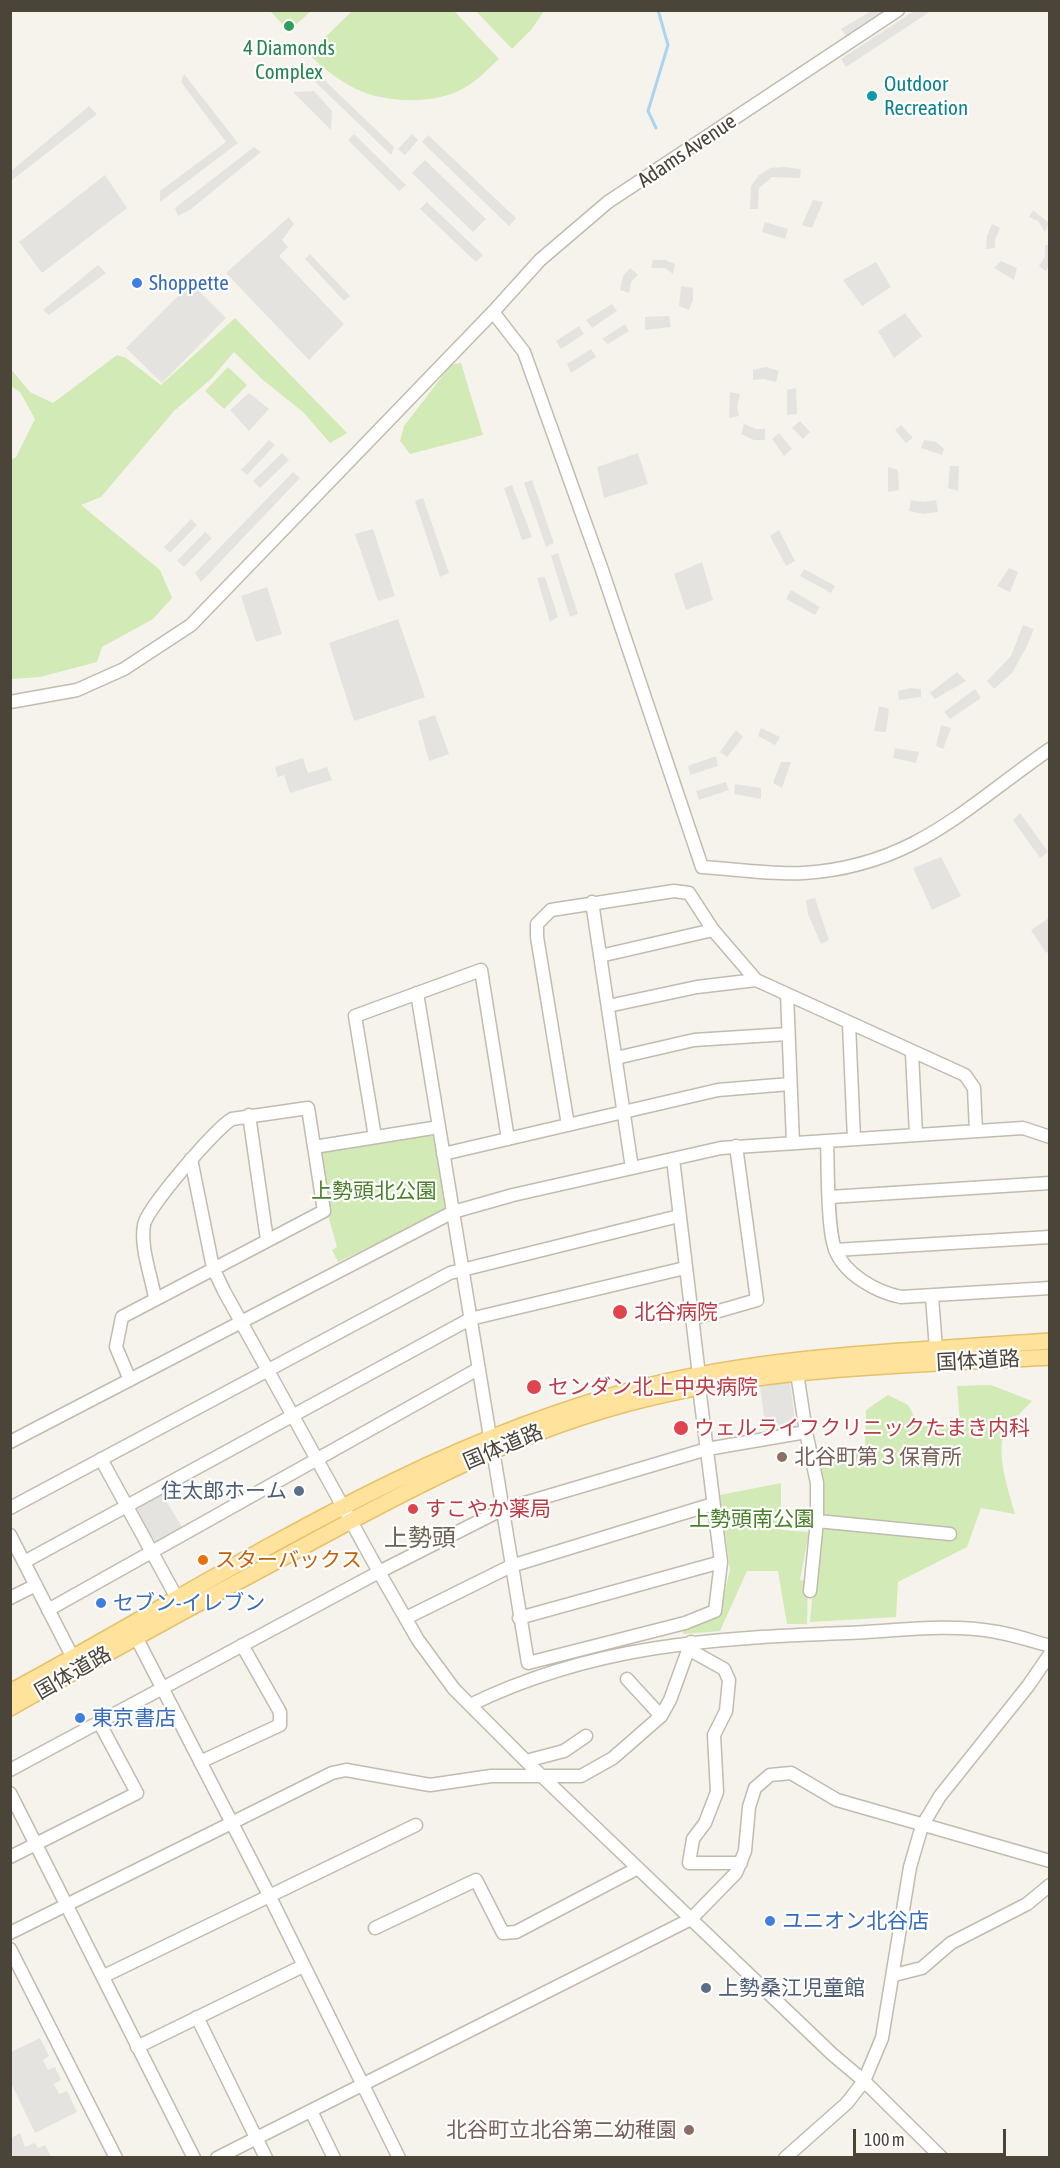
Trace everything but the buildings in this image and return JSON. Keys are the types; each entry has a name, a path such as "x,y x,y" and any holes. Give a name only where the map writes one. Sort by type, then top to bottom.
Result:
{"main road":[{"name":"国体道路","path":"10,1692 343,1506 428,1463 491,1443 599,1399 800,1361 1050,1341"},
{"name":"国体道路","path":"699,1381 1050,1357"},
{"name":"国体道路","path":"10,1708 136,1637 435,1476 491,1443"}],"street":[{"name":"Adams Avenue","path":"10,702 77,690 124,669 191,625 493,312 540,260 608,202 898,10"},
{"path":"493,312 524,352 601,567 702,867 803,873 868,862 903,849 957,819 1050,748"},
{"path":"568,1125 537,924 556,908 682,891 694,898 713,930 756,980 912,1053 950,1067 972,1082 976,1131"},
{"path":"592,902 632,1168"},
{"path":"600,956 713,930"},
{"path":"375,1137 355,1016 481,970 508,1139"},
{"path":"608,1006 698,987 756,980"},
{"path":"417,993 528,1663 685,1623 715,1611 721,1562 673,1159"},
{"path":"787,994 793,1143"},
{"path":"849,1024 854,1139"},
{"path":"616,1058 694,1041 789,1034"},
{"path":"912,1053 916,1135"},
{"path":"444,1154 718,1090 790,1084"},
{"path":"130,1380 116,1347 122,1317 324,1211 308,1108 232,1119 222,1124 191,1160 144,1221 143,1234 155,1298"},
{"path":"249,1115 267,1240"},
{"path":"314,1147 439,1128"},
{"path":"10,1442 453,1212 513,1195 736,1146 1023,1128 1050,1137"},
{"path":"827,1141 835,1250 857,1276 885,1294 901,1297 933,1297 1050,1288"},
{"path":"691,1319 757,1300 736,1146"},
{"path":"191,1160 213,1268 292,1416 405,1618 431,1659 470,1705 526,1761 831,2054 864,2081 942,2157"},
{"path":"830,1197 1050,1183"},
{"path":"10,1508 450,1273 680,1216"},
{"path":"835,1250 1050,1237"},
{"path":"24,1562 470,1319 685,1268"},
{"path":"933,1297 936,1349"},
{"path":"48,1610 478,1369"},
{"path":"797,1373 817,1483 817,1521 810,1591"},
{"path":"10,1770 379,1572 501,1510 707,1449 806,1432"},
{"path":"101,1459 178,1600"},
{"path":"405,1618 511,1566 713,1504"},
{"path":"817,1521 950,1534"},
{"path":"10,1535 73,1658"},
{"path":"519,1618 721,1562"},
{"path":"10,1598 36,1586"},
{"path":"470,1705 511,1686 584,1662 652,1647 943,1629 996,1632 1050,1646"},
{"path":"136,1637 269,1895 399,2157"},
{"path":"200,1762 280,1725 280,1712 242,1645"},
{"path":"10,1933 332,1773 346,1770 430,1785 491,1776 581,1776 613,1758 661,1716 670,1700 690,1646"},
{"path":"690,1646 724,1669 729,1680 726,1711 714,1735 717,1792 705,1823 693,1839 689,1863 741,1863"},
{"path":"785,2157 847,2103 864,2081 882,2038 910,1867 922,1826 940,1796 1028,1686 1050,1654"},
{"path":"627,1679 661,1716"},
{"path":"10,1857 137,1793 99,1722"},
{"path":"526,1761 564,1751 586,1736"},
{"path":"217,2157 257,2139 691,1919 736,1873 745,1851 749,1807 755,1788 770,1775 791,1773 837,1800 1050,1862"},
{"path":"10,1793 69,1904 137,2047 194,2157"},
{"path":"104,1977 416,1825"},
{"path":"375,1928 476,1880 503,1933 516,1932 638,1868"},
{"path":"894,1975 922,1968 951,1943 1028,1904 1050,1885"},
{"path":"10,1949 116,2157"},
{"path":"137,2047 303,1966"},
{"path":"197,2017 266,2157"},
{"path":"311,2111 334,2157"}],"green space":[{"name":"4 Diamonds Complex","path":"270,11 311,11 289,31"},
{"path":"352,11 454,11 499,59 464,88 439,97 410,100 368,94 337,77 308,54"},
{"path":"476,11 544,11 531,30 512,49"},
{"path":"235,318 347,433 330,443 303,412 263,380 234,352 211,379 174,411 101,497 81,505 160,570 172,598 153,619 102,647 97,662 40,677 11,679 11,460 16,457 35,419 20,392 11,386 11,369 30,392 53,403 117,355 126,358 161,385"},
{"path":"461,363 483,435 410,454 400,441 404,426 451,365"},
{"path":"228,367 247,385 224,409 205,391"},
{"name":"上勢頭北公園","path":"437,1130 449,1203 444,1211 338,1262 332,1250 337,1247 327,1212 317,1149"},
{"path":"991,1385 1032,1401 1009,1426 1002,1443 1004,1474 1015,1514 981,1508 967,1547 898,1582 896,1617 810,1622 819,1524 819,1469 865,1445 866,1410 888,1395 908,1405 920,1426 960,1424 957,1386"},
{"name":"上勢頭南公園","path":"781,1483 781,1530 809,1532 800,1580 808,1582 807,1624 787,1624 778,1571 747,1571 720,1631 683,1634 683,1627 719,1614 730,1570 720,1495"}],"shaded area":[{"path":"871,11 888,11 847,37 841,29"},
{"path":"914,11 931,11 846,67 841,59"},
{"path":"316,72 394,147 391,155 306,73"},
{"path":"184,74 238,143 160,202 160,191 226,142 181,82"},
{"path":"314,91 332,111 331,130 293,92"},
{"path":"89,106 97,114 11,181 11,171"},
{"path":"354,134 406,185 399,191 348,140"},
{"path":"412,134 418,140 405,155 398,149"},
{"path":"428,135 516,218 509,226 422,142"},
{"path":"254,147 261,152 191,209 178,216 175,208"},
{"path":"425,160 486,219 473,232 412,173"},
{"path":"770,168 801,169 800,178 772,177 759,188 758,209 750,209 751,186 759,175"},
{"path":"105,175 127,208 42,273 19,242"},
{"path":"813,200 823,202 812,228 802,225"},
{"path":"427,202 483,255 476,262 420,209"},
{"path":"1033,210 1049,223 1045,232 1038,221 1029,217"},
{"path":"289,217 294,224 282,240 288,247 279,256 344,324 309,360 226,273"},
{"path":"765,222 788,229 785,239 762,232"},
{"path":"992,224 1000,228 995,240 995,248 986,249 987,236"},
{"path":"1045,245 1050,245 1049,264 1046,271 1039,266 1045,257"},
{"path":"310,254 350,296 344,301 305,259"},
{"path":"653,260 665,260 675,264 673,274 665,268 651,268"},
{"path":"1001,261 1017,268 1014,280 994,268"},
{"path":"876,262 891,287 862,306 843,280"},
{"path":"98,265 106,273 49,315 43,310"},
{"path":"630,268 638,275 631,282 629,293 620,290 623,276"},
{"path":"191,283 226,318 162,383 126,348"},
{"path":"681,286 693,288 693,300 689,310 679,306"},
{"path":"612,304 617,311 592,328 586,320"},
{"path":"905,313 922,336 894,358 878,331"},
{"path":"669,316 671,327 645,330 645,317"},
{"path":"625,324 629,331 608,344 602,339"},
{"path":"579,326 584,334 561,349 556,341"},
{"path":"591,349 596,357 571,373 567,364"},
{"path":"766,367 779,371 776,382 764,379 753,380 753,370"},
{"path":"796,388 797,414 787,415 787,390"},
{"path":"730,392 740,394 737,407 739,416 729,418"},
{"path":"249,393 269,409 249,431 230,410"},
{"path":"800,421 810,432 803,439 792,428"},
{"path":"744,424 756,429 765,429 765,440 754,440 741,434"},
{"path":"901,425 913,438 906,443 895,430"},
{"path":"779,433 792,449 784,456 772,439"},
{"path":"269,440 275,445 247,475 241,470"},
{"path":"924,440 936,442 944,449 942,455 921,448"},
{"path":"282,453 289,460 260,488 253,481"},
{"path":"638,453 648,484 604,498 597,467"},
{"path":"950,466 959,466 958,491 948,488"},
{"path":"888,467 898,470 899,490 888,492"},
{"path":"293,472 300,478 201,582 195,573"},
{"path":"532,480 554,543 546,547 524,483"},
{"path":"512,485 532,537 522,540 504,488"},
{"path":"423,498 449,573 440,577 415,501"},
{"path":"911,500 923,502 936,500 938,512 923,514 909,511"},
{"path":"191,519 197,525 170,553 164,547"},
{"path":"373,529 395,596 378,601 355,534"},
{"path":"779,530 795,561 786,566 770,536"},
{"path":"205,532 212,538 184,567 177,561"},
{"path":"558,553 578,614 570,617 551,556"},
{"path":"702,562 713,600 686,610 674,574"},
{"path":"1009,568 1018,572 1010,592 997,586"},
{"path":"804,569 835,586 831,593 800,576"},
{"path":"545,577 558,617 550,622 537,578"},
{"path":"267,587 282,634 256,642 241,596"},
{"path":"791,590 820,607 815,615 786,599"},
{"path":"398,619 425,697 354,721 329,643"},
{"path":"1023,625 1034,629 1026,648 1012,673 994,689 987,681 1011,656"},
{"path":"957,672 966,681 935,699 930,693"},
{"path":"910,688 921,689 921,697 899,700 898,691"},
{"path":"975,689 981,698 950,719 944,712"},
{"path":"879,706 889,709 886,732 874,731"},
{"path":"435,715 449,754 429,761 418,721"},
{"path":"941,725 951,728 943,749 936,746"},
{"path":"761,728 780,737 775,745 758,736"},
{"path":"736,730 743,737 727,757 720,752"},
{"path":"895,748 919,752 916,763 893,758"},
{"path":"716,756 718,766 690,775 688,766"},
{"path":"303,758 308,773 327,767 332,780 290,793 284,775 278,777 275,767"},
{"path":"781,762 791,762 782,788 773,783"},
{"path":"726,782 729,790 699,800 696,791"},
{"path":"735,784 761,788 761,799 734,794"},
{"path":"1020,813 1048,852 1040,858 1013,820"},
{"path":"941,857 961,896 932,910 913,868"},
{"path":"815,898 829,940 821,944 808,914 806,900"},
{"path":"1049,918 1049,951 1046,953 1031,930"},
{"path":"790,1382 796,1428 766,1432 760,1386"},
{"path":"161,1493 182,1527 156,1543 134,1509"},
{"path":"40,2038 49,2056 43,2060 48,2070 55,2067 61,2080 54,2084 59,2094 67,2091 77,2112 35,2133 11,2083 11,2052"},
{"path":"20,2133 25,2147 35,2143 38,2148 45,2145 51,2157 11,2157 11,2138"}],"waterway":[{"path":"656,128 648,111 668,45 658,10"}],"place":[{"name":"4 Diamonds Complex","path":"289,26"},
{"name":"Outdoor Recreation","path":"872,96"},
{"name":"Shoppette","path":"137,283"},
{"name":"北谷病院","path":"620,1312"},
{"name":"センダン北上中央病院","path":"534,1387"},
{"name":"ウェルライフクリニックたまき内科","path":"681,1428"},
{"name":"北谷町第３保育所","path":"782,1457"},
{"name":"住太郎ホーム","path":"299,1491"},
{"name":"すこやか薬局","path":"413,1509"},
{"name":"スターバックス","path":"203,1560"},
{"name":"セブン-イレブン","path":"101,1603"},
{"name":"東京書店","path":"80,1718"},
{"name":"ユニオン北谷店","path":"770,1921"},
{"name":"上勢桑江児童館","path":"706,1988"},
{"name":"北谷町立北谷第二幼稚園","path":"689,2130"}],"district":[{"name":"上勢頭","path":"420,1538"}]}
